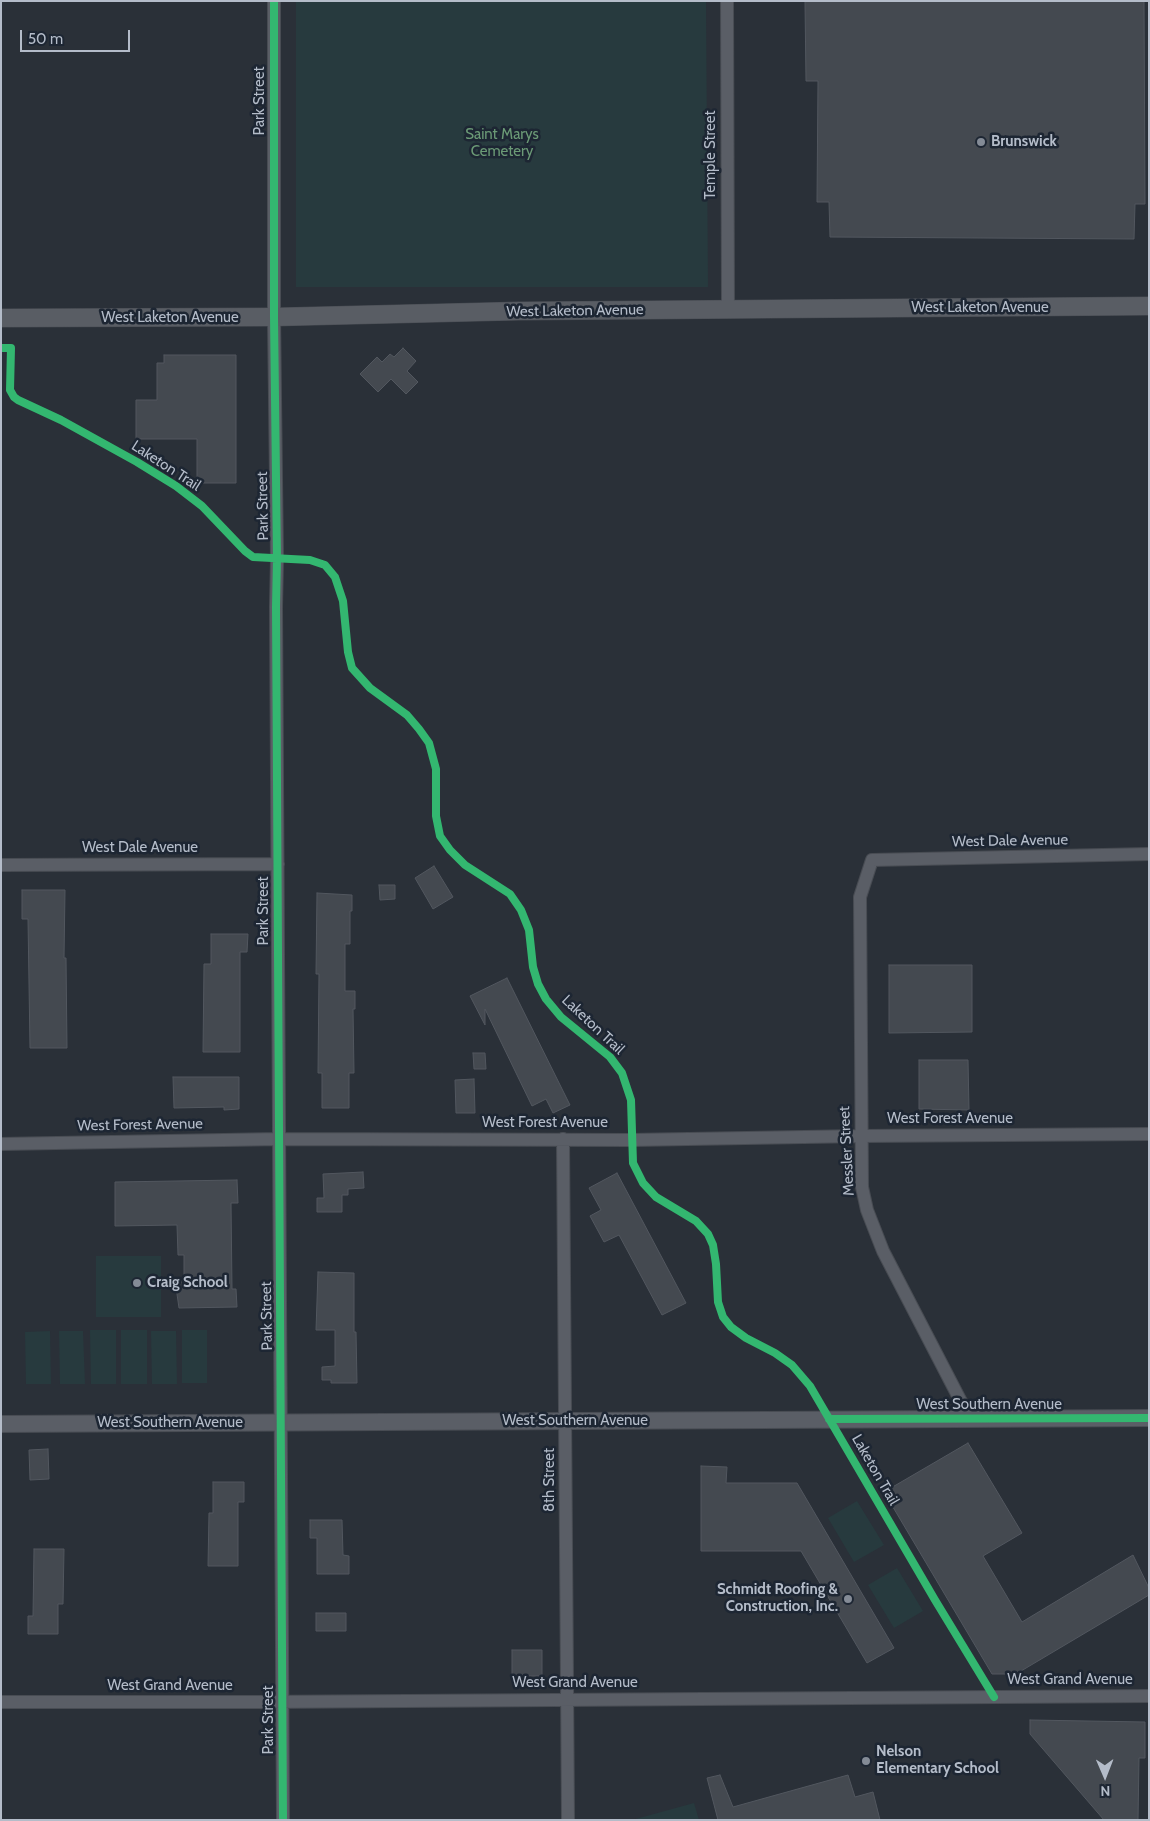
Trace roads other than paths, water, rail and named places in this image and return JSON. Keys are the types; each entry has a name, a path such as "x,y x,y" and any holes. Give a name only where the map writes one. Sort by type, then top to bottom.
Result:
{"main road":[{"name":"West Laketon Avenue","path":"1,318 274,317 519,311 1149,306"}],"street":[{"name":"Park Street","path":"274,1 274,317 277,559 283,1820"},
{"name":"Temple Street","path":"727,1 728,310"},
{"name":"West Dale Avenue","path":"872,860 1149,854"},
{"name":"Messler Street","path":"872,860 860,897 862,1187 880,1242 970,1419"},
{"name":"West Dale Avenue","path":"1,865 278,864"},
{"name":"West Forest Avenue","path":"1,1144 279,1139 563,1140 1149,1134"},
{"name":"8th Street","path":"563,1140 568,1820"},
{"name":"West Southern Avenue","path":"1,1424 1149,1418"},
{"name":"West Grand Avenue","path":"1,1702 1149,1696"}],"place":[{"name":"Brunswick","path":"981,142"},
{"name":"Craig School","path":"137,1283"},
{"name":"Schmidt Roofing & Construction, Inc.","path":"848,1599"},
{"name":"Nelson Elementary School","path":"866,1761"}],"park label":[{"name":"Saint Marys Cemetery","path":"502,144"}]}
